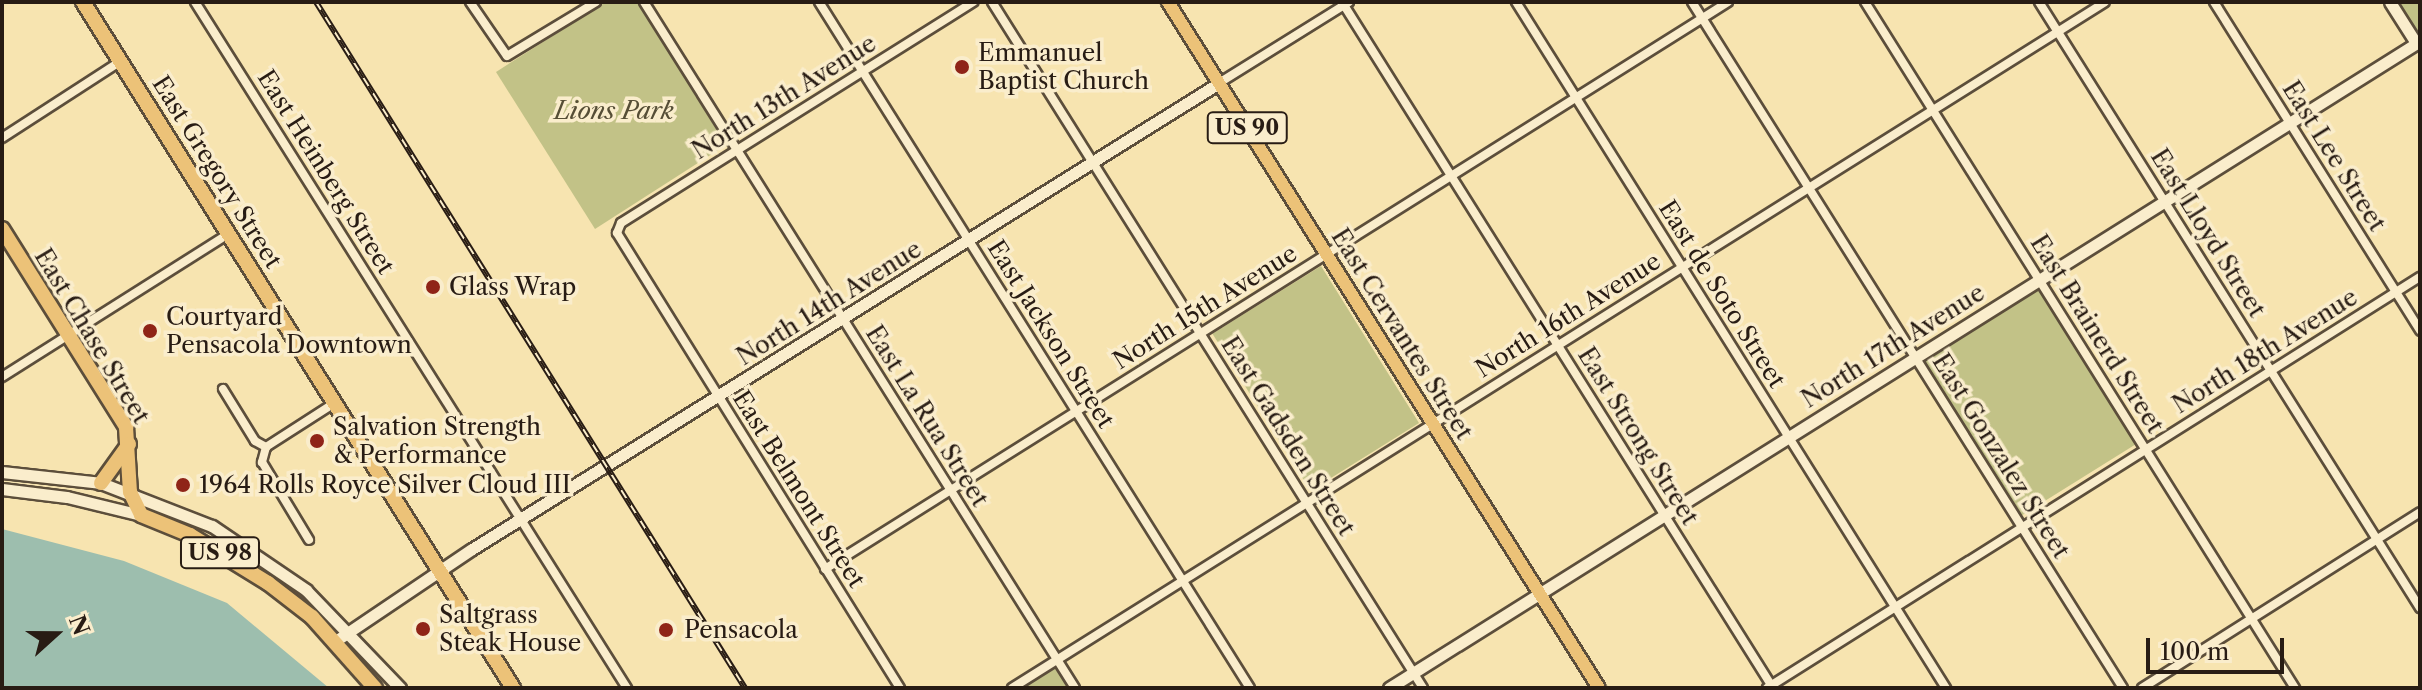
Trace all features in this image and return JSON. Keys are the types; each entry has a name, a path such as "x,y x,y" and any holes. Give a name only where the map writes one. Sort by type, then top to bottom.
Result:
{"highway":[{"name":"East Gregory Street","path":"83,2 510,683"},
{"name":"East Chase Street","path":"2,229 130,440 130,492 141,515"},
{"path":"101,483 114,471 130,440"},
{"name":"US 98","path":"141,515 190,535 256,575 334,642 375,688"}],"main road":[{"name":"East Cervantes Street","path":"1168,2 1599,688"}],"street":[{"name":"East Heinberg Street","path":"195,2 627,688"},
{"path":"470,2 507,56 596,2"},
{"name":"East La Rua Street","path":"644,2 1075,688"},
{"name":"East Jackson Street","path":"819,2 1250,688"},
{"name":"North 13th Avenue","path":"618,228 973,2"},
{"name":"East Gadsden Street","path":"992,2 1423,688"},
{"name":"East de Soto Street","path":"1516,2 1946,688"},
{"name":"East Gonzalez Street","path":"1692,2 2123,688"},
{"name":"North 15th Avenue","path":"825,569 1728,2"},
{"name":"East Brainerd Street","path":"1865,2 2295,688"},
{"name":"East Lloyd Street","path":"2039,2 2420,608"},
{"name":"North 16th Avenue","path":"1012,688 2105,2"},
{"name":"East Lee Street","path":"2214,2 2420,331"},
{"path":"2390,2 2419,45"},
{"name":"North 14th Avenue","path":"334,642 347,630 441,569 844,321 1345,3"},
{"name":"East Strong Street","path":"1345,3 1770,687"},
{"name":"North 17th Avenue","path":"1389,688 2164,201 2419,45"},
{"path":"2,138 121,61"},
{"name":"East Belmont Street","path":"618,228 619,238 900,688"},
{"path":"2,377 230,233"},
{"name":"North 18th Avenue","path":"1770,687 2420,277"},
{"path":"223,389 255,441 266,447"},
{"path":"309,540 262,462 266,447 336,402"},
{"path":"2,472 101,483 176,508 248,547 306,590 400,688"},
{"path":"2,489 67,497 141,515"},
{"path":"2142,688 2420,512"},
{"name":"East Gregory Street","path":"510,683 521,688"}],"green space":[{"name":"Lions Park","path":"606,2 638,2 726,145 595,229 496,72"},
{"path":"2398,2 2420,2 2420,31 2417,32"},
{"path":"1321,266 1419,423 1310,491 1212,334"},
{"path":"2038,286 2137,444 2020,516 1922,359"},
{"path":"1055,667 1068,688 1020,688"}],"shaded area":[{"path":"2,529 124,561 227,603 329,688 2,688"}],"railway":[{"path":"316,2 745,688"}],"place":[{"name":"Emmanuel Baptist Church","path":"962,67"},
{"name":"Glass Wrap","path":"433,287"},
{"name":"Courtyard Pensacola Downtown","path":"150,331"},
{"name":"Salvation Strength & Performance","path":"317,441"},
{"name":"1964 Rolls Royce Silver Cloud III","path":"183,485"},
{"name":"Saltgrass Steak House","path":"423,629"},
{"name":"Pensacola","path":"666,630"}]}
